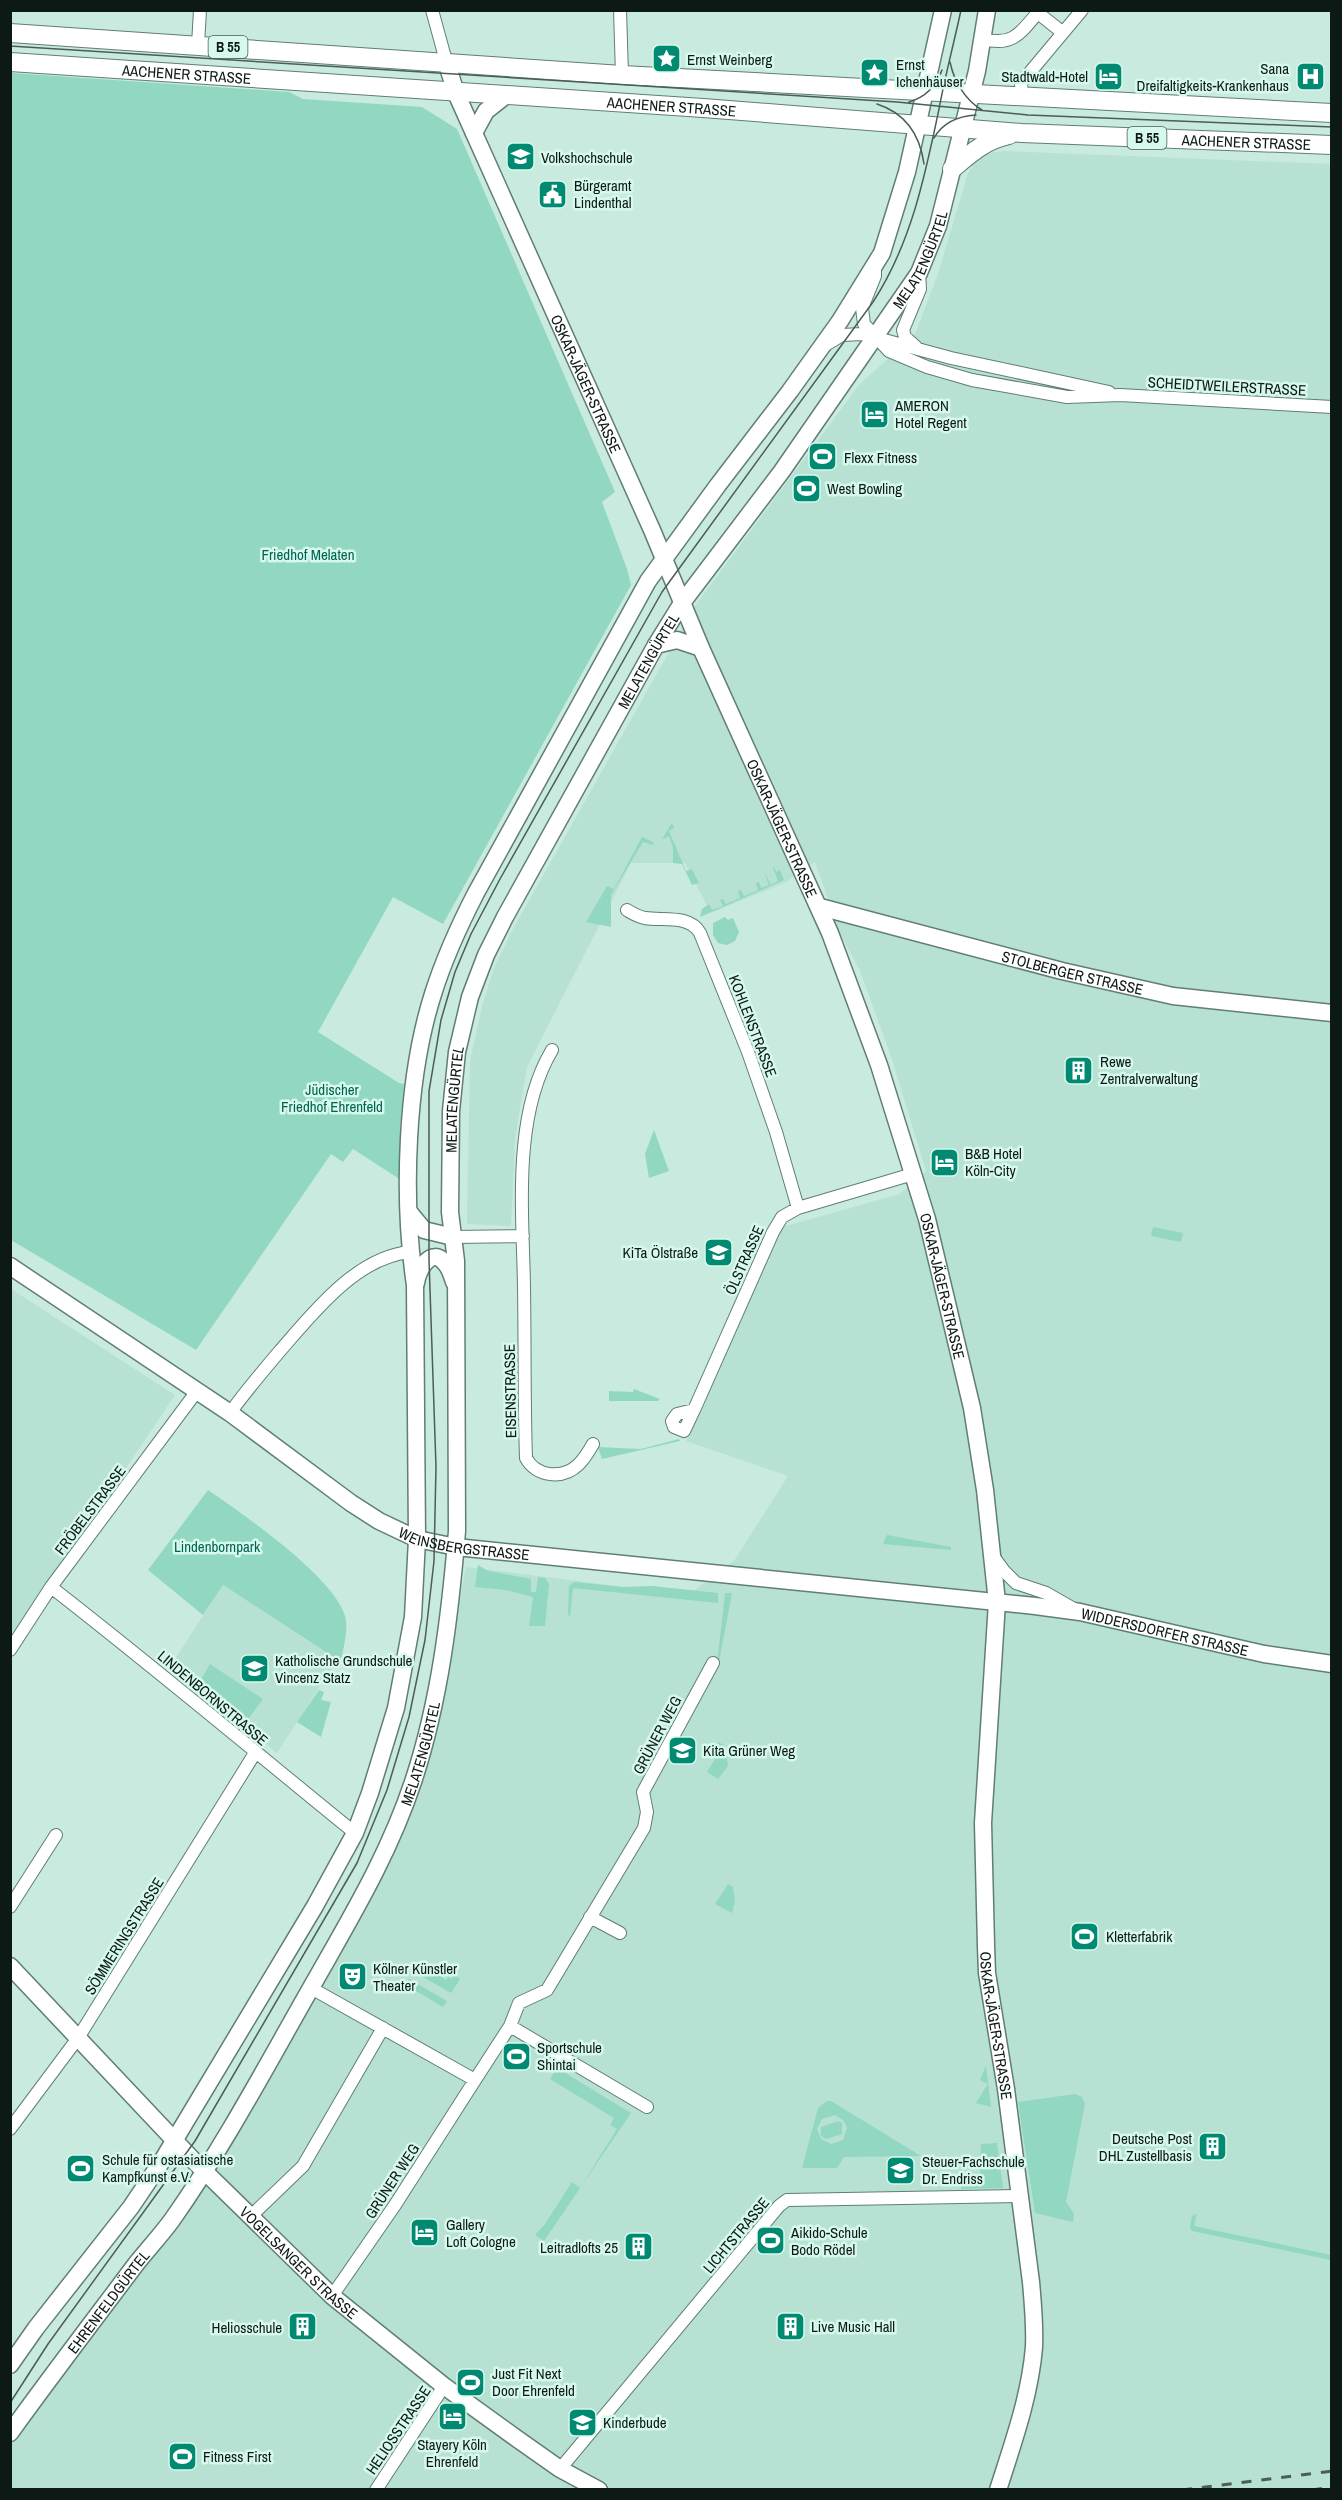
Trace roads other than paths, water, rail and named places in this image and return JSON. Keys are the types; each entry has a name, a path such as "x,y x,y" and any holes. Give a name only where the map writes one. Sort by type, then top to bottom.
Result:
{"main road":[{"path":"10,2364 131,2207 175,2139 315,1906 355,1833 383,1758 396,1708 413,1617 417,1539 415,1285 410,1252 410,1142 420,1045 432,996 452,942 476,893 648,581 748,444 790,391 875,266 888,239 899,205 943,10"},
{"name":"MELATENGÜRTEL","path":"205,2172 386,1854 413,1783 436,1695 449,1622 456,1547 456,1286 450,1212 451,1111 457,1052 470,997 505,916 681,603 782,471 919,273 934,239 971,95 987,10"},
{"name":"AACHENER STRASSE","path":"10,33 446,61 622,75 1332,113"},
{"path":"423,90 440,81 446,61"},
{"name":"OSKAR-JÄGER-STRASSE","path":"446,61 456,93 681,603 820,907 862,1014 927,1219 969,1397 986,1490 998,1602 983,1823 982,1876 987,1973 1031,2282 1034,2346 1022,2415 998,2490"},
{"name":"AACHENER STRASSE","path":"10,62 703,108 1022,133 1332,145"},
{"path":"474,133 486,111 505,96"},
{"path":"952,169 981,145 995,138 1022,133"},
{"path":"656,645 677,640 701,648"},
{"name":"STOLBERGER STRASSE","path":"820,907 1062,972 1173,996 1332,1013"},
{"path":"410,1213 424,1230 453,1237"},
{"path":"415,1285 421,1266 431,1258 436,1258 447,1264 456,1286"},
{"name":"WEINSBERGSTRASSE","path":"10,1266 230,1413 351,1503 379,1521 417,1539 456,1547 998,1602"},
{"name":"WIDDERSDORFER STRASSE","path":"998,1602 1080,1612 1264,1654 1332,1664"},
{"name":"VOGELSANGER STRASSE","path":"10,1966 205,2172 332,2296 444,2386 560,2469 599,2490"},
{"name":"EHRENFELDGÜRTEL","path":"10,2433 143,2254 171,2221 205,2172"}],"street":[{"path":"198,45 201,10"},
{"path":"432,10 446,61"},
{"path":"620,10 622,75"},
{"path":"1022,98 1021,83 1082,10"},
{"path":"982,39 997,42 1010,40 1019,34 1039,12 1062,32"},
{"name":"SCHEIDTWEILERSTRASSE","path":"875,266 875,276 864,301 862,317 864,324 890,351"},
{"path":"917,348 905,337 903,330 920,289 919,273"},
{"name":"SCHEIDTWEILERSTRASSE","path":"820,347 850,333 875,336 951,358 1120,395"},
{"name":"SCHEIDTWEILERSTRASSE","path":"862,353 876,350 890,351 935,369 1021,390 1067,397 1120,395 1332,407"},
{"name":"KOHLENSTRASSE","path":"627,910 642,918 682,921 697,928 700,933 751,1060 798,1208"},
{"name":"EISENSTRASSE","path":"552,1050 538,1073 528,1115 523,1179 526,1458 530,1465 541,1473 562,1473 578,1465 593,1444"},
{"name":"ÖLSTRASSE","path":"694,1410 773,1232 782,1217 798,1208 913,1174"},
{"path":"453,1237 523,1236"},
{"path":"230,1413 319,1305 346,1282 370,1266 395,1254 410,1252"},
{"name":"FRÖBELSTRASSE","path":"10,1650 51,1587 197,1391"},
{"path":"993,1556 1016,1583 1046,1593 1080,1612"},
{"name":"LINDENBORNSTRASSE","path":"51,1587 355,1833"},
{"name":"GRÜNER WEG","path":"332,2296 395,2205 510,2026 519,2003 547,1990 644,1828 647,1812 644,1792 713,1663"},
{"name":"SÖMMERINGSTRASSE","path":"10,2129 78,2038 255,1753"},
{"path":"10,1907 56,1835"},
{"path":"590,1917 620,1933"},
{"path":"311,1988 475,2080"},
{"path":"510,2026 647,2107"},
{"path":"250,2217 303,2166 383,2028"},
{"name":"LICHTSTRASSE","path":"560,2469 779,2206 787,2200 1019,2196"},
{"name":"HELIOSSTRASSE","path":"376,2490 444,2386"}],"tram line":[{"path":"10,2403 48,2344 195,2141 357,1863 387,1790 409,1717 425,1640 434,1561 436,1467 429,1260 429,1091 441,1020 455,972 471,934 500,879 662,592 873,302 886,280 907,233 922,184 961,10"},
{"path":"10,46 897,102 1028,115 1332,127"},
{"path":"950,62 961,89 970,101 982,110"},
{"path":"909,102 930,90 942,70"},
{"path":"877,104 896,113 909,126 919,144 924,164"},
{"path":"934,138 952,121 976,115"}],"railway":[{"path":"1182,2490 1332,2471"},
{"path":"1312,2490 1332,2487"}],"place":[{"name":"Ernst Weinberg","path":"666,59"},
{"name":"Ernst Ichenhäuser","path":"875,73"},
{"name":"Stadtwald-Hotel","path":"1109,76"},
{"name":"Sana Dreifaltigkeits-Krankenhaus","path":"1310,77"},
{"name":"Volkshochschule","path":"520,157"},
{"name":"Bürgeramt Lindenthal","path":"553,194"},
{"name":"AMERON Hotel Regent","path":"874,414"},
{"name":"Flexx Fitness","path":"823,457"},
{"name":"West Bowling","path":"806,488"},
{"name":"Rewe Zentralverwaltung","path":"1079,1070"},
{"name":"B&B Hotel Köln-City","path":"944,1162"},
{"name":"KiTa Ölstraße","path":"719,1252"},
{"name":"Katholische Grundschule Vincenz Statz","path":"254,1669"},
{"name":"Kita Grüner Weg","path":"682,1750"},
{"name":"Kletterfabrik","path":"1085,1936"},
{"name":"Kölner Künstler Theater","path":"352,1977"},
{"name":"Sportschule Shintai","path":"516,2056"},
{"name":"Deutsche Post DHL Zustellbasis","path":"1213,2147"},
{"name":"Schule für ostasiatische Kampfkunst e.V.","path":"81,2168"},
{"name":"Steuer-Fachschule Dr. Endriss","path":"901,2170"},
{"name":"Gallery Loft Cologne","path":"425,2233"},
{"name":"Aikido-Schule Bodo Rödel","path":"770,2241"},
{"name":"Leitradlofts 25","path":"639,2247"},
{"name":"Live Music Hall","path":"790,2326"},
{"name":"Heliosschule","path":"303,2327"},
{"name":"Just Fit Next Door Ehrenfeld","path":"471,2382"},
{"name":"Stayery Köln Ehrenfeld","path":"452,2417"},
{"name":"Kinderbude","path":"582,2422"},
{"name":"Fitness First","path":"182,2456"}],"park label":[{"name":"Friedhof Melaten","path":"308,554"},
{"name":"Jüdischer Friedhof Ehrenfeld","path":"332,1098"},
{"name":"Lindenbornpark","path":"217,1546"}]}
